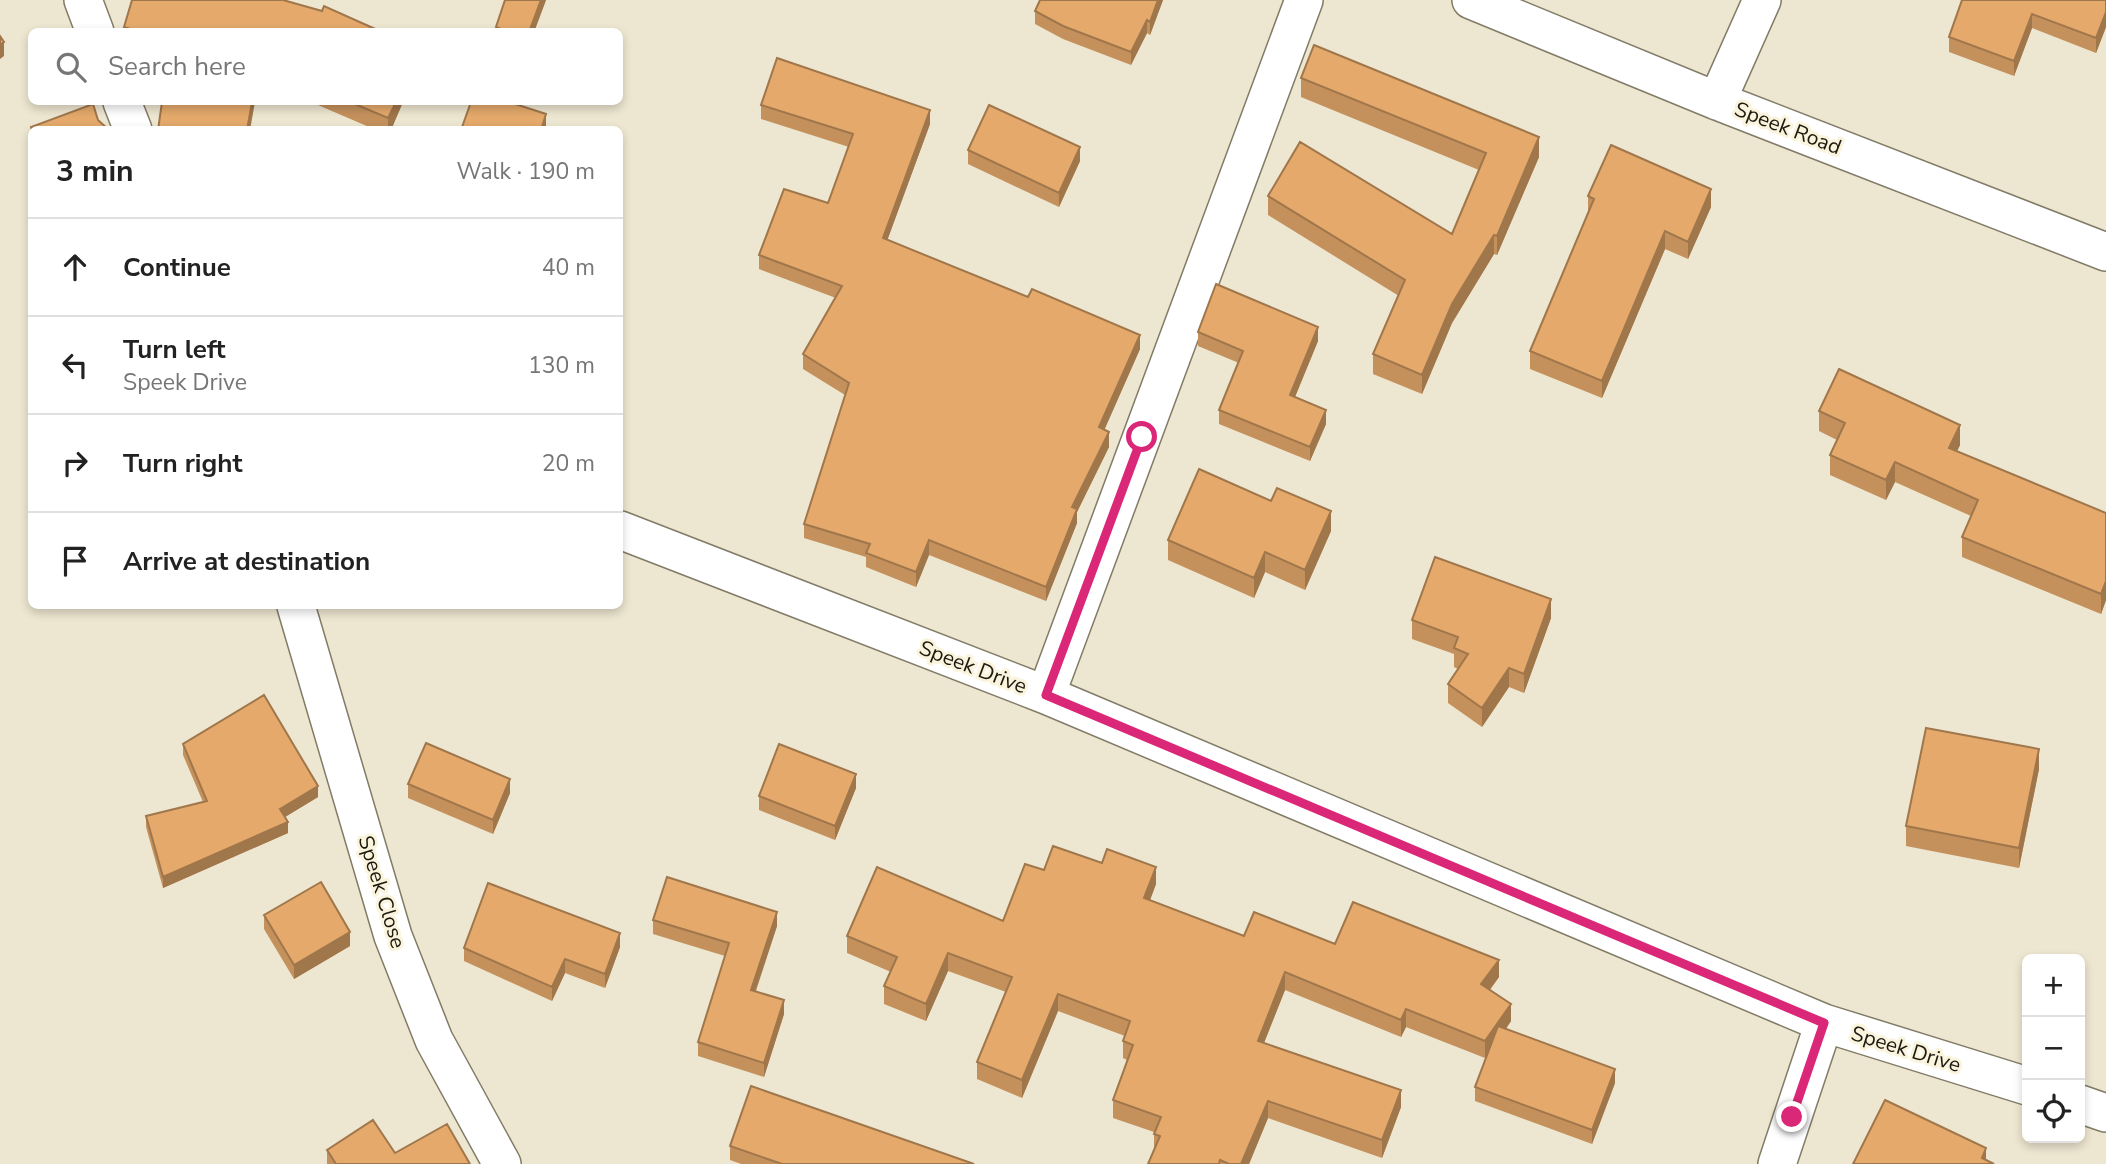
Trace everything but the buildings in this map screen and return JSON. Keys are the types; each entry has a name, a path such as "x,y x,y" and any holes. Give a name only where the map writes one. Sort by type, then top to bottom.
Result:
{"street":[{"path":"83,0 94,28"},
{"path":"1046,695 1304,0"},
{"name":"Speek Road","path":"1471,0 1717,101 2106,252"},
{"path":"1717,101 1762,0"},
{"path":"123,105 131,126"},
{"name":"Speek Drive","path":"623,531 1046,695 1824,1023 2022,1084"},
{"name":"Speek Close","path":"297,609 393,936 434,1040 502,1164"},
{"path":"1777,1164 1824,1023"},
{"path":"2085,1106 2106,1113"}],"route":[{"path":"1142,437 1046,695 1824,1023 1792,1117"}]}
